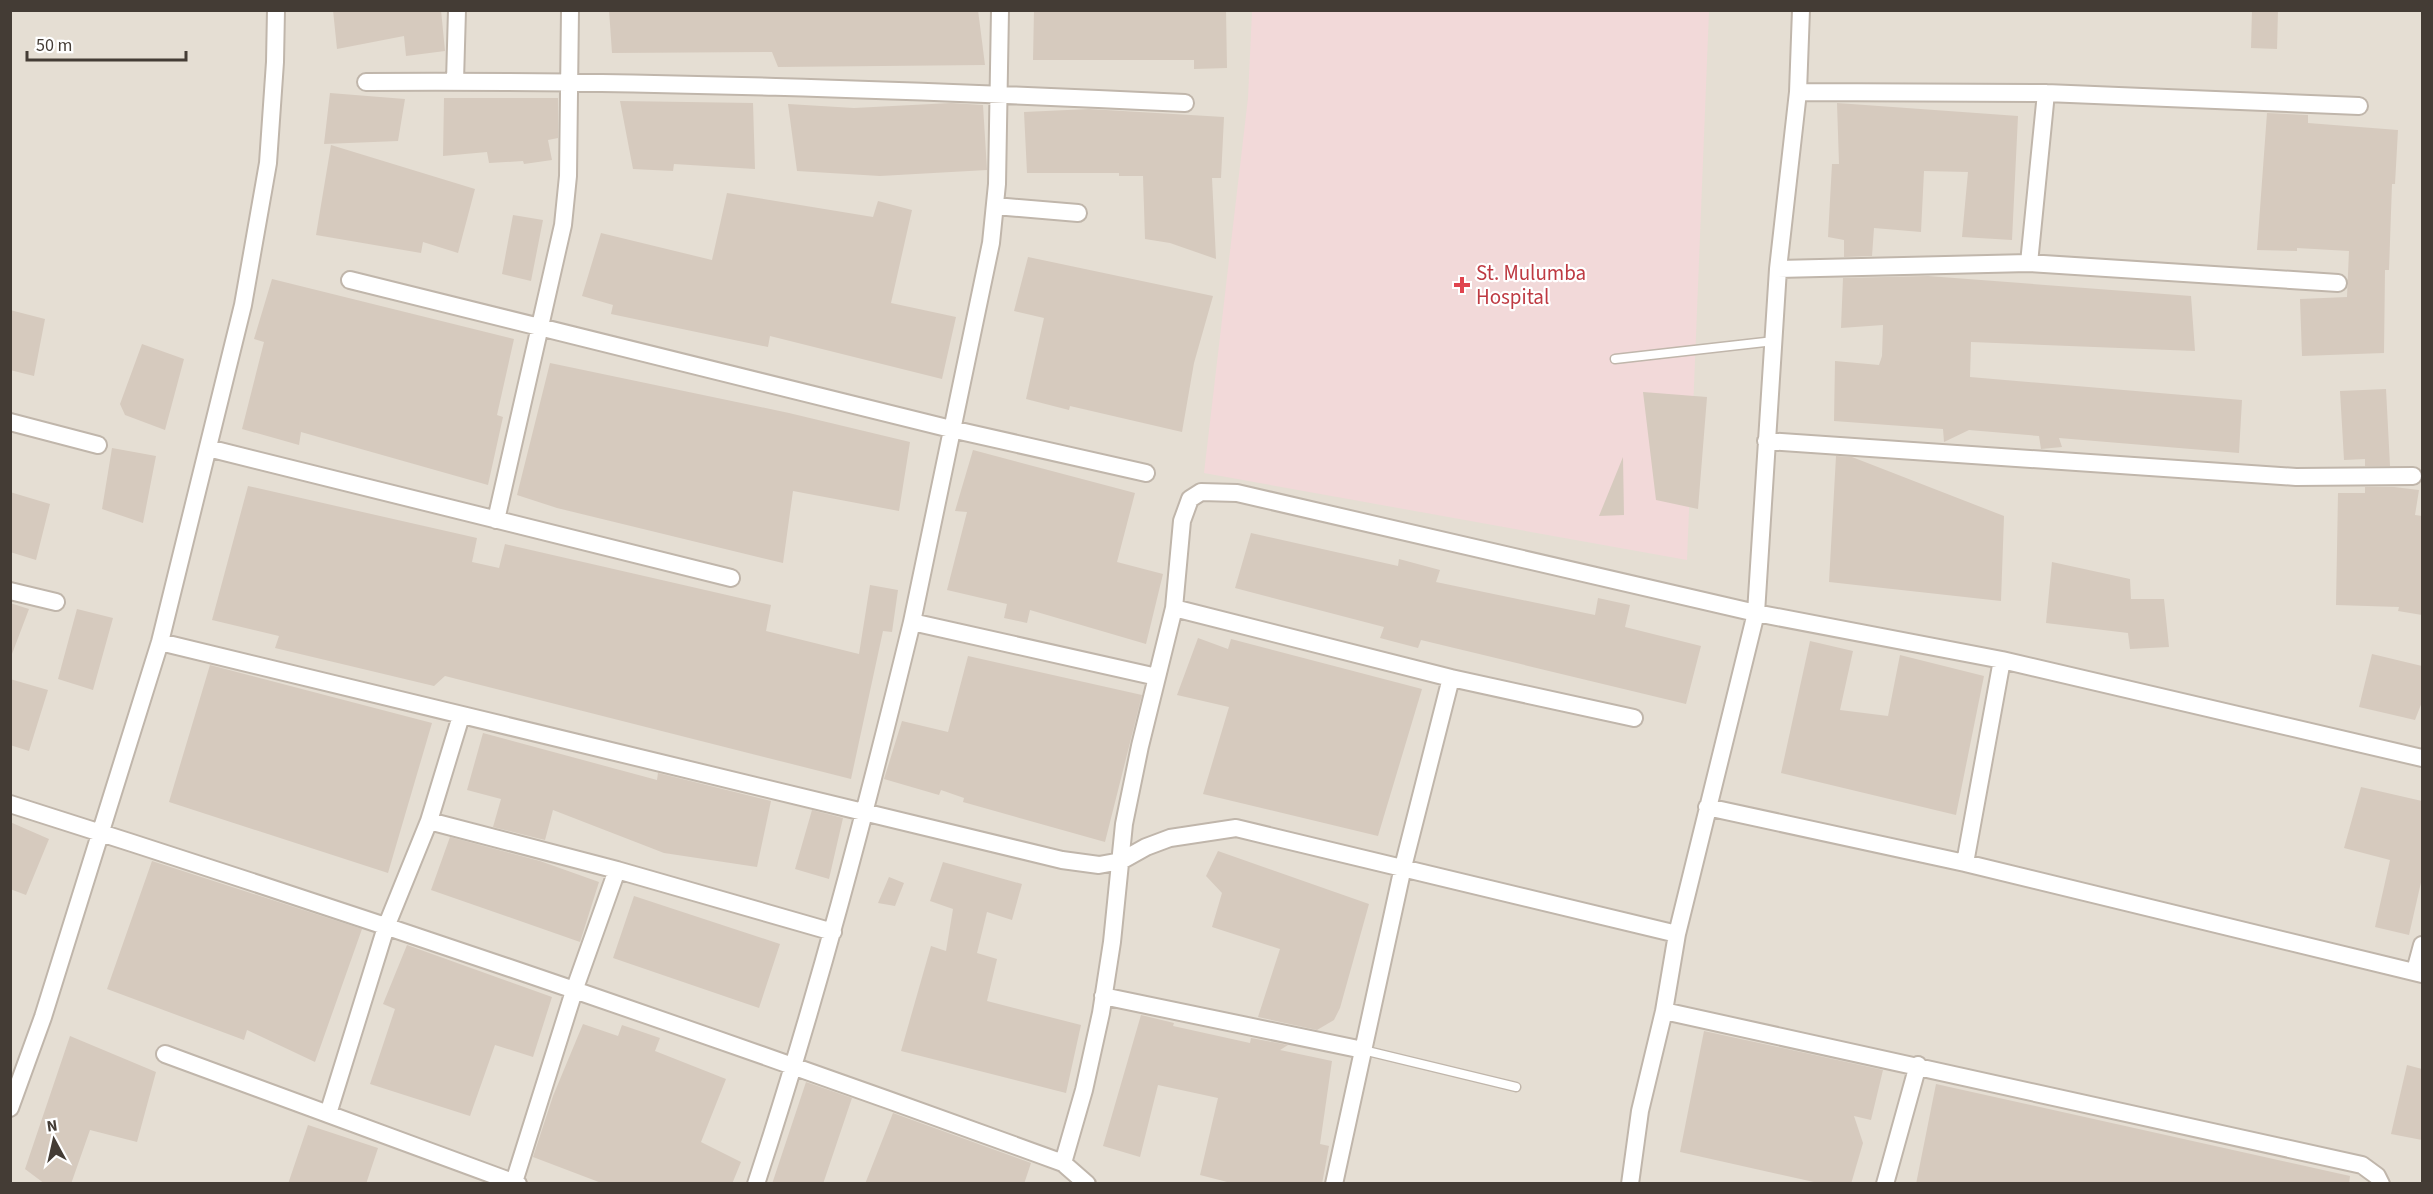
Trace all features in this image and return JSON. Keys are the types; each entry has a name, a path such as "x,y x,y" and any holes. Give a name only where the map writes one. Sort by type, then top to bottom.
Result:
{"street":[{"path":"10,1108 43,1017 160,642 243,305 268,163 276,10"},
{"path":"455,81 456,10"},
{"path":"496,520 563,225 568,176 570,10"},
{"path":"756,1184 795,1065 866,812 912,622 991,243 995,206 1000,10"},
{"path":"1636,1182 1640,1111 1664,1011 1677,934 1756,613 1778,269 1798,92 1801,10"},
{"path":"366,82 569,83 999,94 1185,103"},
{"path":"1798,92 2046,93 2359,106"},
{"path":"2029,263 2046,93"},
{"path":"995,206 1077,213"},
{"path":"1778,269 2029,263 2338,283"},
{"path":"350,280 951,429 1146,474"},
{"path":"10,422 98,445"},
{"path":"1766,441 2296,477 2413,476"},
{"path":"208,448 731,578"},
{"path":"1063,1163 1084,1090 1103,996 1133,776 1174,608 1182,521 1190,499 1201,492 1212,490 1237,492 1756,613 2002,660 2422,758"},
{"path":"10,591 56,602"},
{"path":"1174,608 1451,678 1634,718"},
{"path":"912,622 1157,677"},
{"path":"160,642 1062,860 1100,865 1121,861 1146,847 1170,838 1236,828 1677,934"},
{"path":"1965,863 2002,660"},
{"path":"1334,1184 1403,867 1451,678"},
{"path":"328,1114 386,927 429,821 461,716"},
{"path":"10,804 575,988 795,1065 1063,1163 1087,1184"},
{"path":"1707,807 1965,863 2419,972 2422,945"},
{"path":"429,821 617,870 833,932"},
{"path":"165,1054 516,1183 575,988 617,870"},
{"path":"1103,996 1363,1050"},
{"path":"1664,1011 1918,1065 2362,1165 2377,1176 2381,1184"},
{"path":"1885,1184 1918,1065"}],"lane":[{"path":"1615,359 1775,341"},
{"path":"1363,1050 1516,1087"}],"shaded area":[{"path":"11,11 2422,11 2422,1183 11,1183"},
{"name":"St. Mulumba Hospital","path":"1252,11 1709,11 1687,560 1204,473 1248,98"}],"building":[{"path":"333,10 441,10 445,51 406,56 404,36 337,49"},
{"path":"609,10 978,10 985,65 778,67 772,52 612,53"},
{"path":"1034,10 1226,10 1227,68 1194,69 1194,60 1033,60"},
{"path":"2252,10 2278,10 2277,49 2251,48"},
{"path":"330,93 405,99 398,141 324,144"},
{"path":"444,98 558,98 558,138 548,140 552,160 524,164 523,161 489,163 487,152 443,156"},
{"path":"620,101 753,103 755,169 674,164 673,171 633,169"},
{"path":"951,103 983,105 987,170 880,176 797,171 788,104 854,108"},
{"path":"1837,103 2018,116 2012,240 1962,237 1968,172 1924,171 1921,232 1874,228 1872,256 1844,257 1844,240 1828,237 1832,164 1839,164"},
{"path":"1089,109 1224,117 1221,178 1212,178 1216,259 1170,243 1145,239 1143,176 1119,176 1119,173 1027,173 1024,112"},
{"path":"2267,113 2308,115 2308,123 2398,130 2395,184 2392,184 2389,270 2385,270 2384,353 2302,356 2300,299 2347,297 2349,251 2297,248 2297,251 2257,250"},
{"path":"331,145 475,189 458,253 423,242 421,253 316,235"},
{"path":"727,193 873,217 878,201 912,210 891,303 956,317 942,379 770,336 768,347 611,314 613,305 582,296 601,233 712,260"},
{"path":"513,215 543,220 531,281 502,274"},
{"path":"1028,257 1213,296 1194,363 1182,432 1070,406 1069,410 1026,399 1044,318 1014,311"},
{"path":"1928,276 2191,296 2195,351 1971,342 1970,377 2242,400 2239,453 2059,438 2062,447 2041,449 2039,436 1969,430 1944,442 1943,429 1834,421 1835,361 1879,365 1882,356 1883,325 1841,328 1843,278"},
{"path":"272,279 514,339 497,415 503,417 488,485 301,432 299,445 242,429 264,342 254,339"},
{"path":"10,310 45,319 34,376 10,370"},
{"path":"142,344 184,359 165,430 125,415 120,404"},
{"path":"550,363 789,413 910,442 899,511 793,491 783,563 557,508 517,495"},
{"path":"2386,389 2390,466 2365,466 2365,459 2344,460 2340,391"},
{"path":"1643,392 1707,397 1698,509 1656,500"},
{"path":"112,448 156,456 143,523 102,509"},
{"path":"973,450 1135,493 1117,562 1163,574 1146,644 1030,610 1027,623 1004,618 1007,604 947,590 967,512 955,511"},
{"path":"1836,456 1852,457 2004,516 2001,601 1829,582"},
{"path":"1623,457 1624,515 1599,516"},
{"path":"248,486 477,538 472,562 499,568 505,544 771,605 766,631 859,654 870,585 898,590 892,632 883,631 851,779 445,676 434,686 275,648 279,636 212,620"},
{"path":"2365,487 2419,490 2415,515 2422,516 2422,615 2398,611 2399,607 2336,605 2338,493 2365,493"},
{"path":"10,492 50,504 36,560 10,552"},
{"path":"1251,533 1398,566 1399,559 1440,570 1436,582 1595,615 1598,598 1630,605 1625,627 1701,646 1686,704 1421,640 1418,648 1380,638 1384,627 1235,588"},
{"path":"2052,562 2130,579 2131,599 2164,599 2169,647 2130,649 2128,633 2046,623"},
{"path":"10,603 29,609 12,654 10,653"},
{"path":"77,609 113,618 93,690 58,679"},
{"path":"1198,638 1228,649 1231,639 1422,689 1378,836 1203,794 1229,707 1177,695"},
{"path":"1810,641 1853,651 1840,710 1888,716 1900,655 1984,676 1956,815 1781,773"},
{"path":"2372,654 2422,666 2422,702 2415,720 2359,707"},
{"path":"968,656 1142,695 1105,842 963,802 964,798 941,790 939,795 884,779 902,721 948,732"},
{"path":"210,665 432,723 388,873 169,802"},
{"path":"10,679 48,690 29,751 10,745"},
{"path":"483,733 657,780 658,773 771,801 757,867 664,853 553,810 545,840 493,827 501,799 467,790"},
{"path":"2361,787 2422,801 2422,878 2409,935 2375,927 2390,860 2344,848"},
{"path":"812,810 843,818 829,879 795,869"},
{"path":"10,822 49,839 26,895 10,889"},
{"path":"450,837 540,861 599,882 580,942 431,890"},
{"path":"1218,851 1369,904 1340,1008 1334,1020 1317,1030 1258,1017 1280,949 1212,927 1222,893 1206,876"},
{"path":"152,861 362,929 315,1062 247,1030 244,1040 107,989"},
{"path":"943,862 1022,884 1012,920 987,912 977,953 997,959 987,1001 1081,1025 1066,1093 901,1051 931,946 946,951 953,909 930,901"},
{"path":"889,877 904,883 895,906 878,903"},
{"path":"634,896 780,944 759,1008 613,958"},
{"path":"407,945 552,997 533,1057 495,1045 470,1116 370,1084 395,1009 383,1004"},
{"path":"1141,1015 1174,1023 1173,1026 1250,1043 1251,1038 1288,1045 1280,1050 1332,1061 1320,1144 1329,1146 1322,1184 1235,1184 1200,1175 1218,1098 1158,1085 1140,1157 1103,1146"},
{"path":"583,1024 618,1036 622,1025 660,1038 655,1051 726,1079 701,1142 741,1162 732,1184 604,1184 533,1157 553,1096"},
{"path":"1704,1031 1883,1070 1871,1120 1854,1116 1863,1143 1851,1184 1823,1184 1680,1152"},
{"path":"70,1036 156,1072 137,1142 90,1130 71,1184 45,1184 25,1169"},
{"path":"2407,1065 2422,1069 2422,1140 2391,1134"},
{"path":"806,1082 852,1098 823,1184 772,1184"},
{"path":"1936,1084 2350,1176 2349,1184 1916,1184"},
{"path":"893,1113 1031,1163 1024,1184 865,1184"},
{"path":"308,1125 378,1148 366,1184 288,1184"}],"place":[{"name":"St. Mulumba Hospital","path":"1462,285"}]}
